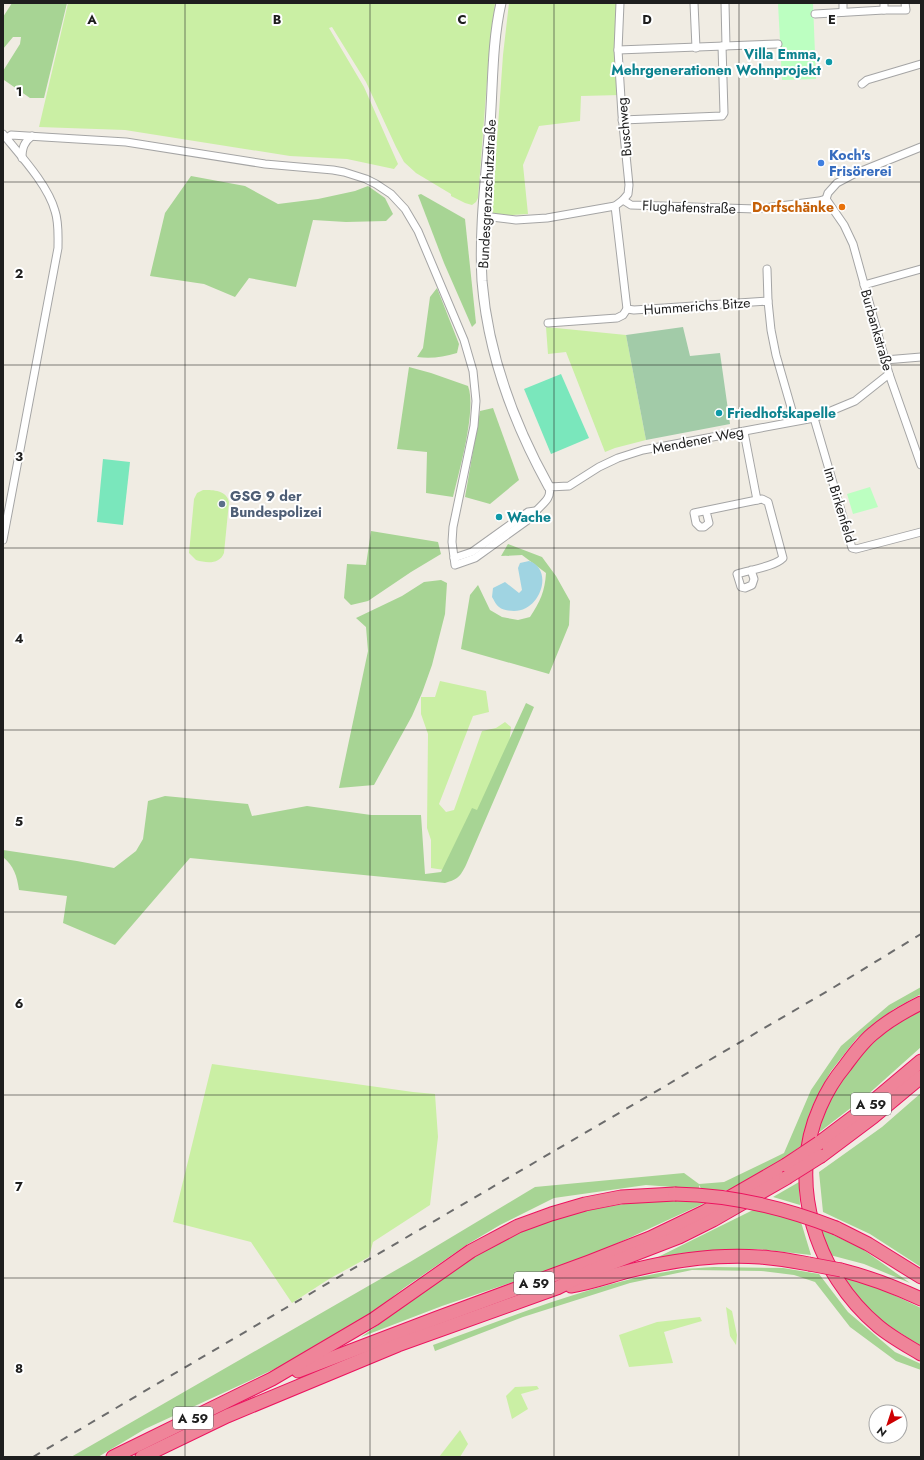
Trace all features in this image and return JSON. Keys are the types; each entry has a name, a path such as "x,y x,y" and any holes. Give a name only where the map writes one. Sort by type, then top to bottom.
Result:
{"highway":[{"path":"921,1003 896,1017 875,1032 857,1050 837,1076 820,1107 809,1141 806,1161 808,1206 814,1232 823,1256 842,1288 878,1327 896,1340 921,1354"},
{"name":"A 59","path":"820,1150 864,1109 921,1062"},
{"name":"A 59","path":"142,1457 227,1416 398,1345 557,1288 591,1271 679,1237 713,1220 873,1117 921,1077"},
{"name":"A 59","path":"113,1457 272,1379 301,1370 650,1238 786,1172"},
{"path":"272,1379 374,1319 470,1251 518,1226 551,1214 585,1204 621,1197 675,1194 712,1196 747,1201 798,1214 836,1228 868,1244 921,1277"},
{"path":"557,1288 584,1284 633,1270 678,1261 718,1257 759,1257 841,1270 896,1287 921,1299"}],"street":[{"name":"Bundesgrenzschutzstraße","path":"501,3 494,55 482,216 482,258 485,304 498,367 525,441 550,487"},
{"name":"Buschweg","path":"620,3 618,50 622,120 629,185 628,194 623,200"},
{"path":"694,3 696,48"},
{"path":"622,120 722,116 724,113 725,3"},
{"path":"843,3 843,12"},
{"path":"814,14 884,7 906,10 906,3"},
{"path":"618,50 778,44"},
{"path":"862,84 867,80 921,64"},
{"path":"3,540 58,248 58,224 53,205 44,188 5,136 11,135 126,142 265,164 344,172 376,184 398,202 410,216 464,340 473,371 476,401 474,426 453,527 452,542 454,561 496,539 515,525 532,516 549,497 550,487"},
{"path":"22,158 24,143 32,136"},
{"path":"826,199 828,193 837,183 921,147"},
{"name":"Flughafenstraße","path":"482,216 516,220 547,218 615,206 623,200 631,205 756,209 826,199"},
{"name":"Burbankstraße","path":"826,199 844,225 853,244 889,374 921,465"},
{"name":"Hummerichs Bitze","path":"548,323 617,318 627,309 615,206"},
{"name":"Hummerichs Bitze","path":"767,269 771,330 776,355 795,421"},
{"path":"864,285 921,269"},
{"name":"Hummerichs Bitze","path":"627,309 634,310 768,301"},
{"path":"885,360 921,357"},
{"name":"Mendener Weg","path":"550,487 569,486 599,467 618,458 643,450 814,418 855,401 889,374"},
{"name":"Im Birkenfeld","path":"814,418 852,548 856,549 921,532"},
{"path":"744,432 757,500"},
{"path":"706,511 762,498 768,502 783,558 779,562 751,570"}],"green space":[{"path":"12,3 67,3 44,98 30,98 4,80 3,71 20,44 21,37 13,37 3,49 3,17"},
{"path":"68,3 495,3 489,55 478,198 472,205 465,203 451,196 451,194 416,173 404,162 366,82 332,27 329,28 364,87 398,164 394,169 347,159 290,156 125,130 39,127"},
{"path":"509,3 620,3 621,95 581,96 580,121 539,126 523,165 528,214 495,216 492,211 503,55"},
{"path":"778,3 813,3 816,79 782,80"},
{"path":"191,176 245,186 278,204 318,199 355,191 368,186 385,198 393,214 386,221 346,222 313,220 296,287 249,278 235,297 204,284 150,276 165,213"},
{"path":"421,194 465,219 476,323 472,327 444,263 418,195"},
{"path":"437,288 459,344 457,353 447,356 427,358 417,357 423,348 430,297"},
{"path":"546,327 626,335 646,440 605,452 566,352 548,354"},
{"path":"683,327 690,356 720,353 730,424 646,440 626,335"},
{"path":"409,367 468,386 470,396 469,425 453,497 426,493 427,452 397,449"},
{"path":"561,374 589,438 551,454 524,389"},
{"path":"493,408 519,480 490,504 465,497 480,411"},
{"path":"103,459 130,462 123,525 97,522"},
{"path":"870,487 878,507 853,514 847,494"},
{"path":"203,490 222,493 229,502 224,553 219,560 212,562 196,560 189,553 194,499 197,493"},
{"path":"371,531 438,542 441,554 368,601 351,605 344,598 347,564 366,565"},
{"path":"508,544 542,557 556,576 570,601 569,625 549,674 461,649 470,595 478,585 490,610 502,617 518,620 530,617 537,606 543,591 546,573 522,555 501,556"},
{"path":"441,580 447,583 445,614 432,665 412,716 374,785 339,788 368,651 366,627 356,618 402,596 424,582"},
{"path":"440,681 486,691 489,712 473,716 439,804 446,812 454,810 482,731 496,728 505,722 511,727 509,745 451,871 431,868 431,840 427,828 428,734 421,714 421,697 435,697"},
{"path":"526,703 534,707 466,865 458,877 445,883 190,858 115,945 63,923 67,896 19,890 14,872 10,864 3,857 3,850 114,868 136,851 143,839 148,801 165,796 248,804 252,816 307,806 371,815 421,815 425,874 441,872 472,808 477,810"},
{"path":"921,987 921,994 894,1009 857,1038 831,1071 814,1103 801,1146 761,1175 731,1190 702,1190 699,1185 699,1189 646,1185 554,1198 500,1225 468,1244 404,1288 364,1319 292,1361 145,1429 98,1457 71,1457 410,1262 535,1187 684,1173 699,1184 724,1182 784,1153 811,1090 841,1046 889,1005"},
{"path":"921,1009 921,1047 865,1097 817,1134 835,1091 859,1057 888,1031"},
{"path":"212,1064 435,1094 438,1137 430,1205 373,1242 369,1257 329,1279 292,1303 251,1242 173,1222"},
{"path":"921,1093 921,1267 870,1234 823,1212 819,1172 882,1127"},
{"path":"799,1182 800,1205 773,1197"},
{"path":"647,1200 709,1201 590,1256 442,1306 361,1337 482,1251 507,1237 566,1214"},
{"path":"755,1209 801,1222 811,1255 758,1249 683,1253 652,1260"},
{"path":"821,1229 861,1248 910,1283 864,1264 830,1255"},
{"path":"714,1267 783,1268 819,1274 848,1312 895,1352 921,1364 921,1370 896,1361 850,1327 815,1282 794,1275 761,1271 692,1270 630,1283 523,1317 435,1351 433,1345 523,1312 615,1283 677,1270"},
{"path":"841,1276 869,1283 921,1308 921,1346 872,1315"},
{"path":"726,1307 732,1311 737,1335 736,1345 730,1336"},
{"path":"700,1317 702,1321 664,1332 673,1363 629,1367 619,1335 657,1322"},
{"path":"537,1386 539,1389 521,1394 528,1409 512,1419 506,1396 515,1387"},
{"path":"460,1430 468,1444 460,1457 439,1457"}],"water":[{"path":"529,561 537,565 541,572 541,589 537,597 531,604 523,609 512,611 500,608 492,597 493,588 505,582 519,593 522,590 518,568 520,563"}],"railway":[{"path":"33,1457 831,989 921,934"}],"place":[{"name":"Villa Emma, Mehrgenerationen Wohnprojekt","path":"829,62"},
{"name":"Koch's Frisörerei","path":"821,163"},
{"name":"Dorfschänke","path":"842,207"},
{"name":"Friedhofskapelle","path":"719,413"},
{"name":"GSG 9 der Bundespolizei","path":"222,504"},
{"name":"Wache","path":"499,517"}]}
